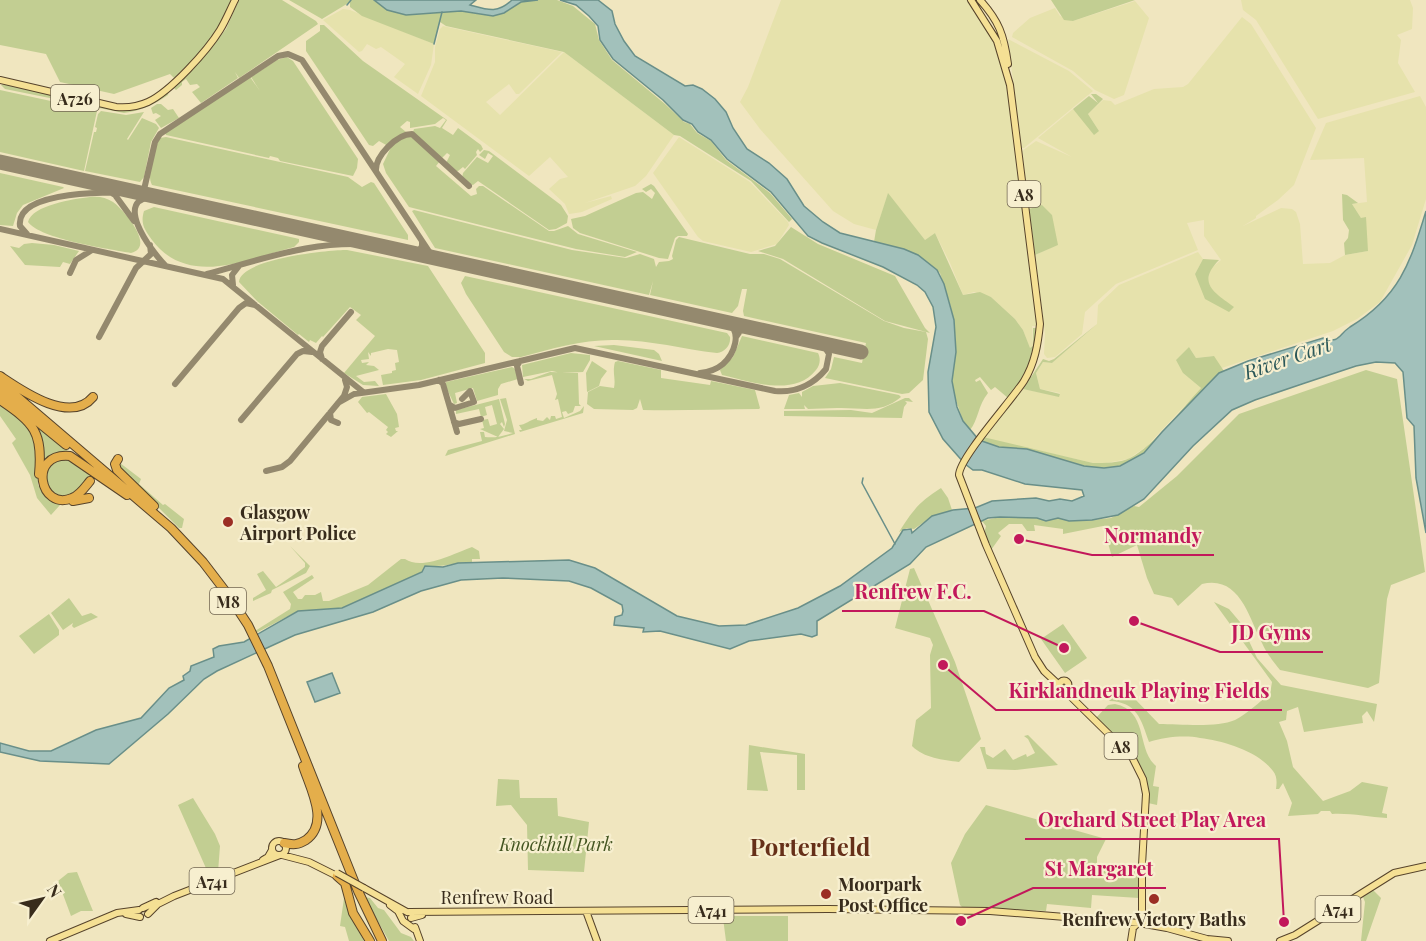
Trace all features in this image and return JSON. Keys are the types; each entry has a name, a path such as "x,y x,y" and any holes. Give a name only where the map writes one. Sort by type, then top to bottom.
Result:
{"highway":[{"path":"0,376 33,397 57,406 83,405 93,397"},
{"path":"0,388 107,477"},
{"path":"0,388 66,438 95,468"},
{"path":"0,400 24,418 35,432 40,449 40,482 47,496 61,502 87,495 70,499 56,498 45,488 42,475 47,464 57,456 67,455 95,468"},
{"path":"118,459 115,466 117,470 171,528"},
{"name":"M8","path":"107,477 171,528 193,549 224,588 258,644 272,675 355,897 376,941"},
{"name":"M8","path":"107,477 171,528 210,576 239,619 266,671 302,763 364,893 382,941"},
{"path":"70,499 79,494 90,481"},
{"path":"284,844 300,844 311,836 317,826 318,815 308,775"},
{"path":"340,876 345,883 353,913 370,941"},
{"path":"364,893 386,941"}],"main road":[{"name":"A726","path":"0,80 116,107 142,105 160,94 200,56 221,29 235,0"},
{"name":"A8","path":"976,1 993,15 1005,43 1039,307 1039,339 1033,361 1023,382 982,436 960,472 979,527 1035,657 1134,760 1143,779 1146,801 1141,874 1143,919 1133,928 1131,941"},
{"name":"A8","path":"976,1 997,41 1008,76"},
{"path":"276,842 284,844 286,851 281,855 276,855 272,850 276,842"},
{"name":"A741","path":"284,844 296,856 314,860 364,893 408,916"},
{"name":"A741","path":"58,941 120,915 143,912 195,884 266,858 272,850"},
{"name":"A741","path":"50,941 117,913 143,912 174,896 281,855 309,862 340,876 364,893 396,907 408,916 418,935"},
{"name":"A741","path":"1280,941 1295,935 1394,873 1426,866"},
{"name":"A741","path":"389,904 398,910 403,921 418,935"},
{"name":"A741","path":"586,912 990,911 1139,923"},
{"path":"586,912 597,941"},
{"name":"Renfrew Road","path":"408,916 586,912"},
{"path":"1139,923 1210,940 1228,941"}],"shaded area":[{"path":"781,0 967,0 972,5 995,41 1010,91 1038,326 1032,326 1033,346 1030,349 1023,330 1015,319 991,297 974,292 963,295 935,233 925,240 888,194 876,230 854,224 833,211 760,129 740,102 748,87"},
{"path":"1241,0 1410,0 1413,8 1412,29 1397,35 1401,40 1398,63 1415,92 1318,119 1256,20 1243,10"},
{"path":"1135,1 1149,18 1124,95 1114,99 1095,90 1073,71 1012,37 1013,33 1030,18 1055,8 1060,16 1073,21"},
{"path":"343,9 434,44 431,65 418,94 394,77 405,64 381,47 376,49 367,44 359,52 323,20"},
{"path":"1242,17 1251,24 1316,128 1294,185 1256,218 1243,226 1281,208 1292,209 1296,212 1300,224 1303,264 1330,263 1345,255 1368,251 1361,218 1352,204 1367,202 1364,158 1310,160 1326,123 1420,96 1426,107 1426,199 1412,245 1380,302 1357,319 1333,331 1222,368 1213,356 1196,358 1189,347 1183,373 1201,388 1147,446 1128,459 1093,463 984,438 1023,389 1059,396 1060,393 1040,389 1036,373 1043,362 1052,363 1097,324 1098,305 1119,285 1198,252 1203,259 1195,274 1212,291 1208,281 1210,269 1221,260 1204,236 1204,220 1187,223 1198,250 1116,284 1085,312 1082,334 1055,357 1047,358 1044,354 1045,334 1035,255 1057,245 1042,205 1029,209 1022,151 1036,141 1072,157 1038,138 1073,109 1099,131 1088,114 1103,100 1111,101 1115,105 1154,89 1183,87 1188,84"},
{"path":"443,26 562,52 519,94 516,94 509,84 486,102 500,115 564,52 674,135 646,176 635,186 585,203 611,196 612,199 582,212 569,214 565,204 549,189 560,179 568,177 550,157 529,176 421,96 435,62 435,47"},
{"path":"1008,39 1069,71 1093,91 1024,148 1021,148"},
{"path":"679,137 750,182 788,222 789,225 777,244 751,252 703,241 698,237 653,173"}],"green space":[{"path":"0,0 233,0 218,30 174,78 170,74 114,94 60,82 46,54 0,45"},
{"path":"239,0 282,0 318,24 239,78 235,72 238,78 201,103 192,92 200,87 197,84 190,85 186,79 176,90 173,87 169,90 168,95 157,102 124,113 5,89 1,85 6,84 128,110 176,85 226,29"},
{"path":"289,0 374,0 387,10 406,15 461,11 493,16 504,13 521,2 538,0 557,0 573,6 595,24 599,40 612,60 684,122 690,124 697,133 711,141 726,160 770,193 792,219 789,222 751,181 680,136 674,135 564,52 446,26 440,22 434,44 362,16 350,7 350,2 322,19"},
{"path":"1051,0 1135,0 1073,21 1064,20"},
{"path":"320,25 324,25 363,61 447,120 442,128 453,135 458,128 483,149 480,152 478,149 477,155 465,169 463,167 454,171 446,163 450,155 447,153 441,159 413,132 414,129 435,126 440,128 446,120 443,118 435,124 410,128 410,122 407,121 400,127 406,132 395,138 388,146 379,141 373,146 369,145 306,51 306,41 320,31"},
{"path":"287,57 293,61 358,159 353,176 166,135 165,133 250,77 260,91 251,77 277,60"},
{"path":"0,90 97,111 84,171 0,152"},
{"path":"1091,94 1096,94 1103,99 1088,114 1099,131 1094,135 1073,109 1089,96 1098,103"},
{"path":"161,104 168,110 173,109 179,118 161,128 155,120 161,116 153,114 151,108"},
{"path":"101,111 126,115 144,112 128,140 142,118 156,124 159,128 151,142 144,177 140,182 85,171 94,132 97,128 95,127 98,114"},
{"path":"409,134 415,136 440,161 436,166 471,196 477,194 476,189 479,186 483,186 549,231 568,226 578,234 637,252 625,257 576,249 409,207 386,173 383,164 393,143"},
{"path":"166,137 348,177 362,187 371,182 374,183 408,235 408,240 152,185 150,168 155,148 160,138"},
{"path":"484,150 489,151 561,205 568,216 567,223 549,230 478,181 473,185 462,178 463,173 477,157 488,163 493,156 488,153 485,159 479,155"},
{"path":"0,173 64,188 23,205 17,213 13,226 0,225"},
{"path":"651,184 688,234 675,238 668,259 580,233 573,228 571,219 585,216 636,193 643,192 652,199 655,193 651,189 646,192 642,189"},
{"path":"888,193 925,240 935,233 963,295 980,292 991,297 1015,319 1023,330 1030,348 1033,346 1033,328 1037,328 1032,360 1023,379 1008,398 995,387 991,390 980,377 975,380 976,382 980,380 988,393 970,430 963,421 953,391 955,333 950,304 940,273 904,249 874,242"},
{"path":"1342,194 1358,203 1352,204 1361,218 1366,217 1368,251 1345,255 1344,243 1348,238 1349,230 1343,220"},
{"path":"90,197 108,199 124,212 136,228 140,244 138,249 131,253 76,242 46,233 28,222 31,216 45,207"},
{"path":"1042,205 1052,215 1058,245 1035,255 1029,209"},
{"path":"154,207 295,238 299,239 299,242 294,247 238,263 201,266 183,263 167,255 145,230 144,211"},
{"path":"412,211 572,250 626,258 640,254 654,259 656,267 659,262 673,259 676,240 679,237 780,259 884,321 926,332 928,339 923,380 909,393 902,394 825,378 831,369 834,357 862,363 866,343 744,316 747,289 742,289 738,306 732,313 650,295 653,281 649,295 435,248"},
{"path":"791,227 818,244 895,276 930,333 885,321 783,259 758,251 775,246"},
{"path":"32,243 79,251 70,264 63,262 60,267 25,265 10,246 19,248 24,244"},
{"path":"347,250 428,266 485,353 485,363 421,380 383,385 381,375 396,370 395,363 399,362 397,350 388,349 371,353 371,356 368,352 369,359 361,360 362,363 369,362 366,365 374,366 379,370 356,376 364,382 375,381 379,386 363,385 344,373 375,336 356,320 361,315 350,307 316,343 310,340 309,342 257,301 239,282 243,274 253,267 268,262 304,254"},
{"path":"1203,259 1219,260 1212,268 1209,281 1215,292 1234,307 1229,312 1205,299 1195,274"},
{"path":"465,276 727,333 730,343 725,350 717,353 638,341 600,340 512,357 504,352 466,294 461,283"},
{"path":"1097,324 1052,363 1043,362 1036,373 1040,389 1060,394 1059,397 1023,389 1026,383 1017,394 1037,357 1039,356 1031,377 1043,359 1049,361 1054,359"},
{"path":"742,336 818,353 820,360 818,366 807,378 784,385 758,383 722,375 720,370 733,357"},
{"path":"614,345 654,350 662,361 594,346"},
{"path":"1189,347 1196,358 1214,356 1224,371 1219,373 1144,453 1120,466 1104,468 1083,466 1027,449 999,448 980,440 983,437 1093,463 1117,462 1130,458 1149,445 1201,388 1183,373 1176,360"},
{"path":"571,353 590,355 590,360 583,372 552,371 523,377 522,365"},
{"path":"592,361 607,371 599,386 587,392 586,373"},
{"path":"618,361 661,370 661,378 710,385 711,381 755,390 760,408 643,410 640,399 637,408 633,410 594,409 587,404 588,392 600,386 614,388 614,366"},
{"path":"512,367 518,379 501,384 498,395 477,401 473,388 455,393 457,403 454,404 446,387 446,382"},
{"path":"1366,370 1397,379 1425,572 1391,585 1387,599 1379,683 1368,688 1280,670 1266,650 1247,611 1234,592 1226,586 1215,583 1202,584 1178,606 1172,598 1154,594 1137,545 1112,557 1103,526 1063,534 1063,529 1034,525 1035,531 1027,531 1022,524 1009,524 998,533 1001,536 991,550 984,534 986,526 982,521 1000,517 1092,520 1111,518 1134,506 1139,507 1177,476 1239,414"},
{"path":"550,372 578,373 579,404 581,406 575,406 573,412 568,414 566,411 562,412 564,418 580,411 584,406 583,413 520,432 519,430 522,430 519,425 534,419 543,421 547,417 550,420 551,416 555,416 556,419 562,417 558,399 555,400 557,394 552,375 528,381 524,379 531,379"},
{"path":"840,383 901,397 886,406 870,409 808,409 804,405 805,409 784,409 789,395 799,393 802,397 802,392 813,386"},
{"path":"386,394 397,414 399,427 395,428 398,431 391,437 386,434 388,427 369,412 367,413 358,402 362,397"},
{"path":"506,398 515,434 445,456 448,450 482,441 480,432 484,432 485,437 513,433 504,431 507,420 500,399"},
{"path":"905,398 913,402 905,401 907,403 902,418 784,416 784,411 851,410 872,413"},
{"path":"499,399 505,424 504,427 502,422 500,424 504,429 498,437 480,429 484,428 482,420 488,419 490,426 497,424 492,405 485,407 487,415 481,417 479,409 456,414 456,410"},
{"path":"0,403 28,423 37,442 38,485 45,495 60,505 51,515 37,498 30,475 12,443 16,439 0,416"},
{"path":"26,417 74,456 69,454 44,466 42,453"},
{"path":"73,459 94,474 78,493 69,496 54,496 43,480 51,462"},
{"path":"120,463 141,479 139,484 163,505 165,504 184,519 182,528 179,528 119,468"},
{"path":"941,488 952,510 930,518 914,529 907,528 899,532 917,507"},
{"path":"290,546 310,566 306,573 253,601 253,598 266,590 257,574 263,571 276,587 305,567 305,563"},
{"path":"472,547 479,551 480,559 472,559 472,563 425,566 422,572 342,608 298,611 256,633 255,631 290,609 291,604 283,592 312,575 314,578 293,592 298,599 302,599 305,595 315,595 321,592 323,601 329,601 368,585 401,559 420,563 429,562"},
{"path":"914,568 955,662 981,739 959,762 928,756 912,746 916,720 931,708 930,655 933,645 930,638 895,628 910,569"},
{"path":"69,598 82,616 91,613 98,617 74,628 73,623 63,630 51,613"},
{"path":"1214,602 1229,609 1240,622 1257,658 1281,685 1377,704 1374,722 1367,711 1362,716 1363,723 1304,732 1298,707 1287,711 1286,720 1279,722 1287,741 1293,767 1323,801 1350,791 1362,782 1388,787 1382,813 1387,814 1387,818 1332,814 1330,811 1288,816 1292,803 1283,783 1279,789 1276,789 1274,773 1259,758 1230,744 1209,739 1174,737 1149,742 1140,719 1132,708 1109,701 1120,690 1134,698 1159,724 1209,725 1235,720 1270,694 1272,682"},
{"path":"49,614 59,630 59,635 34,654 19,636"},
{"path":"1063,624 1087,658 1065,673 1041,639"},
{"path":"1115,704 1126,708 1138,722 1146,750 1156,766 1153,786 1159,787 1157,805 1148,803 1144,775 1133,755 1096,718 1108,705"},
{"path":"1028,735 1058,765 1015,770 987,769 980,747 985,747 986,754 993,758 1005,749 1013,760 1026,754 1027,757 1035,753 1024,736"},
{"path":"749,745 805,754 805,790 797,790 797,755 760,752 768,791 747,790"},
{"name":"Knockhill Park","path":"498,779 519,780 520,798 557,798 558,816 589,822 584,872 528,870 527,825 511,805 496,806"},
{"path":"193,798 220,846 218,872 209,875 178,805"},
{"path":"986,805 1106,839 1097,857 1097,866 1140,866 1139,898 1092,895 1091,908 1047,904 1046,911 962,907 951,863 965,834"},
{"path":"77,872 93,911 81,911 71,916 58,881 68,873"},
{"path":"1373,890 1381,898 1366,941 1361,941 1365,902 1363,897"},
{"path":"364,897 370,898 378,908 384,910 401,933 411,937 414,941 389,941"},
{"path":"344,898 348,911 364,941 349,941 345,927 340,926"},
{"path":"724,916 788,916 788,941 726,941"}],"water":[{"path":"374,0 476,0 470,5 492,10 512,0 538,0 521,2 504,13 493,16 461,11 406,15 387,10"},
{"name":"River Cart","path":"560,0 598,0 612,11 615,24 635,56 685,86 693,85 715,99 726,112 733,128 747,149 769,163 787,179 804,206 823,222 840,233 904,249 918,255 937,270 944,284 954,320 956,352 952,381 957,407 963,421 979,440 999,447 1027,449 1084,466 1104,468 1120,466 1144,453 1219,373 1248,361 1323,338 1336,339 1367,316 1380,304 1400,278 1408,263 1426,211 1426,533 1416,478 1414,426 1407,418 1403,372 1395,363 1376,362 1356,366 1232,410 1193,446 1144,499 1118,515 1092,520 1069,521 1058,518 1046,521 1037,518 988,518 926,547 910,564 817,621 817,635 812,637 801,634 749,641 730,649 660,631 643,632 644,628 614,625 615,617 622,615 622,605 591,588 569,581 503,578 461,580 421,591 373,612 295,635 217,671 204,679 168,714 109,764 40,761 0,752 0,743 29,751 51,751 96,730 141,718 169,688 184,680 183,676 190,671 191,666 214,657 213,649 244,642 298,611 342,608 422,572 425,566 569,560 595,568 677,616 719,626 746,625 798,608 840,586 892,548 903,530 911,529 912,533 932,516 953,510 975,508 992,501 1036,498 1049,501 1060,499 1072,501 1084,496 1082,490 1025,484 982,470 973,470 965,464 943,439 929,412 928,372 936,327 933,307 925,292 917,285 883,267 808,236 771,192 727,159 711,140 698,132 692,124 683,120 663,100 613,59 600,40 598,26 589,16 576,5"},
{"path":"332,673 340,693 315,702 307,682"}],"waterway":[{"path":"347,5 351,0"},
{"path":"434,44 442,12"},
{"path":"863,478 862,483 895,544"}],"taxiway":[{"path":"143,194 155,142 160,134 278,56 288,54 302,60 430,253 440,259"},
{"path":"376,171 379,159 388,147 400,138 412,134 469,186"},
{"path":"94,183 115,195 134,221"},
{"path":"27,234 20,226 23,214 33,205 49,199 89,193 139,193"},
{"path":"156,197 143,199 136,205 135,214 144,237 165,265"},
{"path":"0,229 223,279 362,391"},
{"path":"410,253 419,251 422,241"},
{"path":"99,337 136,268 151,254 150,245"},
{"path":"207,274 311,248 331,245 375,245"},
{"path":"70,273 76,260 92,250"},
{"path":"233,285 232,275 239,266"},
{"path":"175,384 239,308 246,303 255,305"},
{"path":"322,359 320,352 322,346 351,312"},
{"path":"700,373 718,368 731,355 736,337 732,327 727,323"},
{"path":"736,337 740,331 749,328"},
{"path":"338,403 354,394 419,385 575,348 775,391 790,391 809,384 826,369 829,354 824,346 817,343"},
{"path":"241,420 297,354 303,351 312,352"},
{"path":"520,361 517,366 521,383"},
{"path":"266,471 282,467 290,461 344,396 347,387 345,380"},
{"path":"439,380 443,384 457,432"},
{"path":"450,405 455,408 474,402 470,391 462,399"},
{"path":"330,413 331,420 338,423"},
{"path":"454,422 459,424 481,419"}],"runway":[{"path":"0,162 861,352"}],"place":[{"name":"Glasgow Airport Police","path":"228,522"},
{"name":"Normandy","path":"1019,539"},
{"name":"JD Gyms","path":"1134,621"},
{"name":"Renfrew F.C.","path":"1064,648"},
{"name":"Kirklandneuk Playing Fields","path":"943,665"},
{"name":"Moorpark Post Office","path":"826,894"},
{"name":"Renfrew Victory Baths","path":"1154,899"},
{"name":"St Margaret","path":"961,921"},
{"name":"Orchard Street Play Area","path":"1284,922"}],"district":[{"name":"Porterfield","path":"810,846"}]}
